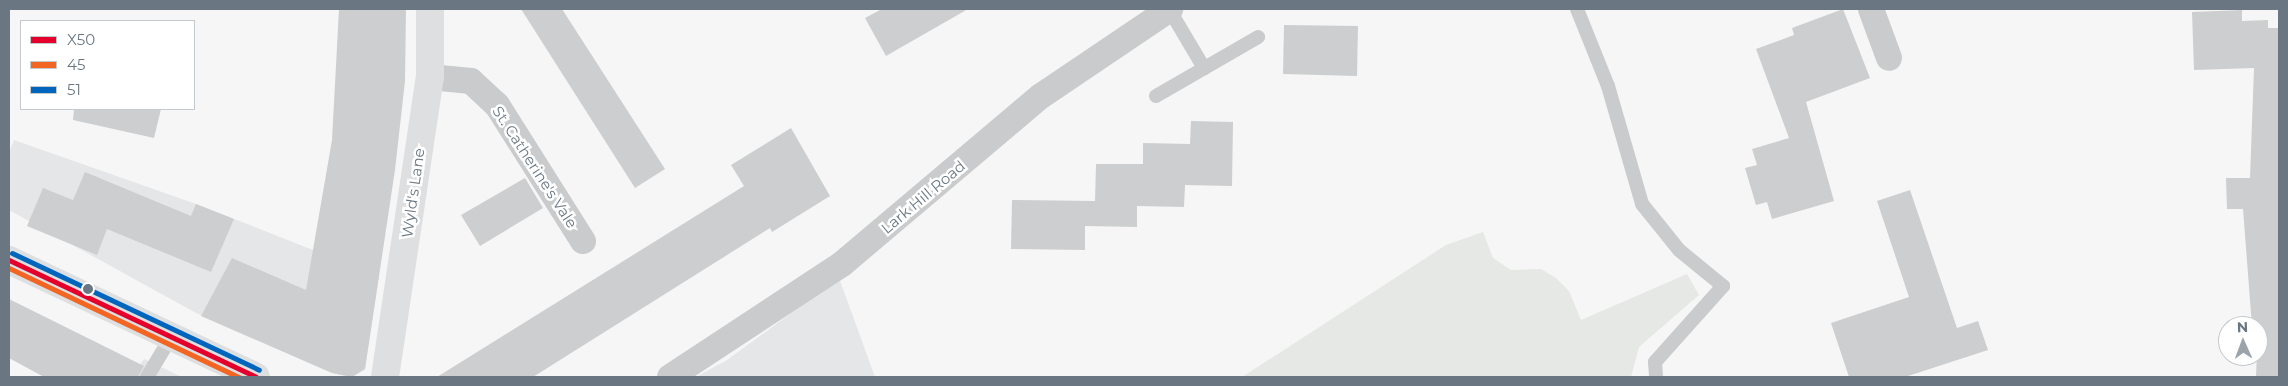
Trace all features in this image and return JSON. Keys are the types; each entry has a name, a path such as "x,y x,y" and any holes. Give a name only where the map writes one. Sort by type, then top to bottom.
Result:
{"main road":[{"name":"Wyld's Lane","path":"385,377 430,77 430,9"},
{"path":"9,260 170,339 256,377"}],"street":[{"name":"Lark Hill Road","path":"670,377 842,264 1041,96 1170,9"},
{"path":"1871,9 1889,58"},
{"name":"St. Catherine's Vale","path":"430,77 471,81 497,105 582,241"}],"lane":[{"path":"1170,9 1204,68"},
{"path":"1577,9 1608,86 1642,204 1679,250 1723,286 1656,362 1656,377"},
{"path":"1156,96 1258,37"},
{"path":"147,377 170,339"}],"shaded area":[{"path":"14,140 196,204 379,276 365,369 352,377 332,373 196,313 9,210 9,153"},
{"path":"1483,232 1493,258 1511,270 1541,269 1556,278 1569,291 1581,320 1687,274 1699,295 1639,347 1631,377 1242,377 1446,245"},
{"path":"839,278 875,377 696,377 727,360"},
{"path":"144,359 182,377 131,377"}],"building":[{"path":"339,9 406,9 405,81 395,170 365,369 352,377 332,373 201,316 232,258 306,290 332,140"},
{"path":"521,9 562,9 665,169 635,188"},
{"path":"882,9 968,9 886,56 865,18"},
{"path":"1843,9 1870,78 1806,102 1834,201 1772,219 1767,202 1756,205 1745,168 1757,165 1752,149 1789,138 1756,49 1794,35 1792,28"},
{"path":"2242,10 2242,21 2268,20 2268,28 2279,28 2279,377 2256,377 2256,366 2268,366 2268,316 2251,316 2243,209 2227,209 2226,178 2250,178 2254,68 2194,70 2192,12"},
{"path":"1284,25 1358,26 1357,76 1283,74"},
{"path":"74,110 161,110 154,138 73,120"},
{"path":"1191,121 1233,122 1232,186 1185,185 1184,207 1137,206 1137,227 1085,226 1085,250 1011,249 1012,200 1095,201 1096,164 1143,164 1143,143 1190,144"},
{"path":"791,128 830,196 772,232 770,228 533,377 437,377 744,186 731,165"},
{"path":"85,172 191,216 196,204 234,219 211,272 107,229 97,255 27,226 43,188 73,200"},
{"path":"525,178 543,208 480,246 461,215"},
{"path":"1910,190 1957,328 1978,321 1988,350 1905,377 1849,377 1831,323 1909,297 1877,201"},
{"path":"9,299 144,366 138,377 44,377 9,358"}],"transit line":[{"name":"51","path":"12,253 259,370"},
{"name":"X50","path":"9,260 256,377"},
{"name":"45","path":"9,268 239,377"}]}
